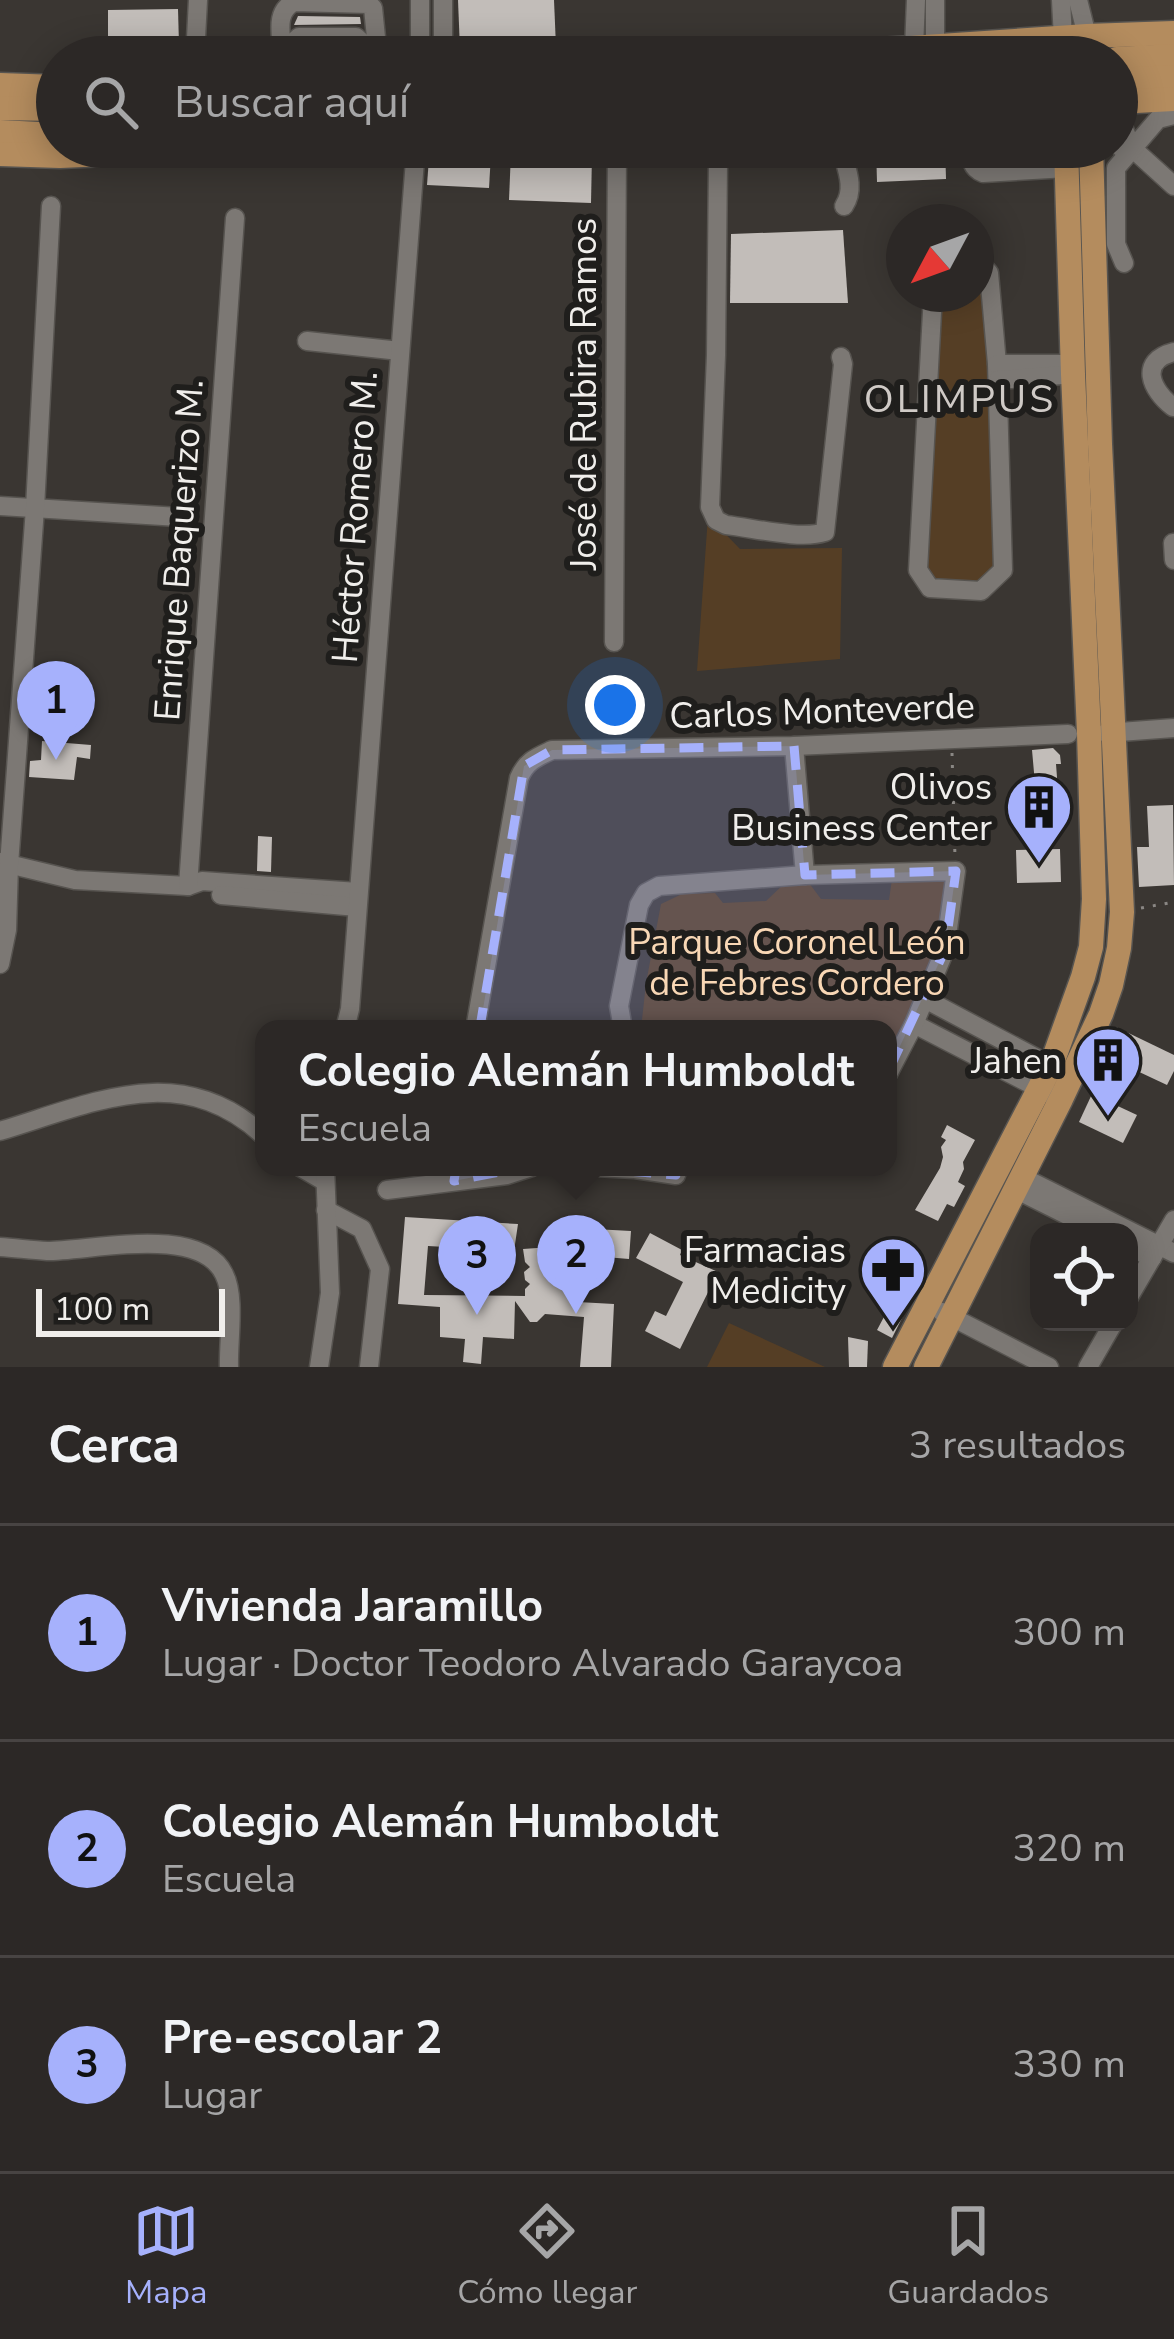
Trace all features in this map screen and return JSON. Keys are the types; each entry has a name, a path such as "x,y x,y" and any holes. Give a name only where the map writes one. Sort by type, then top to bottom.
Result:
{"main road":[{"path":"1138,38 1174,33"},
{"path":"1138,57 1174,56"},
{"path":"1138,85 1174,75"},
{"path":"0,85 36,86"},
{"path":"1138,93 1174,99"},
{"path":"0,108 36,109"},
{"path":"0,132 36,133"},
{"path":"0,154 36,155"},
{"path":"895,1367 926,1304 1056,1082 1101,1015 1119,948 1122,912 1090,734 1066,168"},
{"path":"926,1367 1018,1183 1056,1082 1091,947 1090,734 1067,168"}],"street":[{"path":"197,36 199,0"},
{"path":"420,0 420,36"},
{"path":"443,0 443,36"},
{"path":"916,0 923,36"},
{"path":"928,36 935,0"},
{"path":"1061,0 1072,36"},
{"path":"1076,36 1078,0"},
{"path":"276,9 294,1 369,4 376,36"},
{"path":"1138,135 1158,119 1174,115"},
{"path":"1138,158 1174,187"},
{"name":"Héctor Romero M.","path":"347,1020 414,168"},
{"name":"José de Rubira Ramos","path":"614,642 617,168"},
{"path":"718,168 710,508 716,520 796,533 825,532 841,357"},
{"path":"844,206 851,186 847,168"},
{"path":"975,168 983,173 1004,168"},
{"path":"1115,168 1116,244 1124,263"},
{"path":"0,964 7,930 4,863 34,508 51,206"},
{"name":"Enrique Baquerizo M.","path":"188,886 235,218"},
{"path":"932,312 918,570 930,588 981,591 1003,570 992,312"},
{"path":"308,341 400,351"},
{"path":"1173,407 1159,396 1152,381 1154,363 1174,352"},
{"path":"997,372 1072,369"},
{"path":"0,506 179,517"},
{"path":"1173,543 1174,560"},
{"name":"Carlos Monteverde","path":"477,1020 519,778 524,766 552,750 794,746 1174,728"},
{"path":"794,746 806,875"},
{"path":"4,863 75,880 188,886 202,881 357,900"},
{"path":"621,1020 619,1006 639,905 646,893 659,886 956,871 945,950 897,1057"},
{"path":"925,999 1056,1082"},
{"path":"914,1024 1056,1082"},
{"path":"0,1131 120,1097 177,1092 218,1103 255,1128"},
{"path":"319,1367 330,1293 324,1176"},
{"path":"387,1190 446,1176"},
{"path":"1018,1183 1086,1223"},
{"path":"1018,1183 1162,1252"},
{"path":"326,1210 362,1229 380,1269 369,1367"},
{"path":"1138,1285 1162,1252 1174,1220"},
{"path":"0,1247 46,1251 161,1244 202,1252 225,1275 230,1295 229,1367"},
{"path":"926,1304 1049,1367"},
{"path":"1088,1367 1109,1331"}],"path":[{"path":"951,739 956,871"},
{"path":"1122,912 1174,902"}],"highlighted area":[{"path":"794,746 805,875 956,871 945,950 872,1106 831,1121 703,1062 676,1175 539,1164 454,1181 524,766 552,750"}],"green space":[{"path":"932,312 991,312 1003,570 981,591 920,577"},
{"path":"708,516 740,549 842,548 840,659 697,671"},
{"name":"Parque Coronel León de Febres Cordero","path":"956,871 945,950 897,1054 897,1020 642,1020 661,904 682,894 715,893 723,903 766,901 785,883 809,883 821,899 889,900 893,872"},
{"path":"729,1323 825,1367 707,1367"}],"building":[{"path":"458,0 554,0 556,36 459,36"},
{"path":"178,9 179,36 108,36 108,10"},
{"path":"298,16 360,17 361,24 294,25"},
{"path":"428,168 490,168 489,188 427,185"},
{"path":"510,168 592,168 591,203 509,200"},
{"path":"877,168 946,168 946,179 877,182"},
{"path":"843,230 848,303 730,303 731,234"},
{"path":"42,741 91,745 90,759 77,757 74,780 29,777 30,761 41,760"},
{"path":"1053,748 1061,764 1056,764 1059,804 1037,806 1032,750"},
{"path":"1173,805 1174,885 1139,887 1137,847 1149,847 1147,806"},
{"path":"258,836 272,837 271,872 257,871"},
{"name":"Olivos Business Center","path":"1060,849 1061,882 1017,883 1016,850"},
{"path":"1116,1027 1174,1055 1174,1071 1167,1085 1103,1055"},
{"name":"Jahen","path":"1092,1094 1137,1115 1123,1143 1079,1122"},
{"path":"947,1125 975,1140 958,1182 965,1186 954,1207 947,1204 938,1221 915,1210 940,1168 946,1140 941,1137"},
{"path":"405,1217 518,1224 514,1251 428,1246 424,1295 525,1296 530,1284 524,1272 530,1267 523,1249 551,1247 551,1234 594,1237 594,1229 631,1231 629,1259 581,1255 578,1302 614,1304 611,1367 580,1367 584,1317 545,1314 530,1322 515,1301 514,1339 483,1337 481,1364 463,1362 465,1339 440,1337 440,1307 398,1304"},
{"path":"650,1233 682,1250 680,1255 718,1272 680,1349 645,1331 655,1311 666,1316 683,1282 636,1258"},
{"path":"893,1300 907,1308 892,1338 877,1330"},
{"path":"848,1337 868,1341 867,1367 849,1367"}],"place":[{"name":"Vivienda Jaramillo","path":"56,760"},
{"name":"Olivos Business Center","path":"1039,866"},
{"name":"Jahen","path":"1108,1119"},
{"name":"Colegio Alemán Humboldt","path":"576,1314"},
{"name":"Pre-escolar 2","path":"477,1315"},
{"name":"Farmacias Medicity","path":"893,1329"}],"district":[{"name":"OLIMPUS","path":"960,398"}]}
